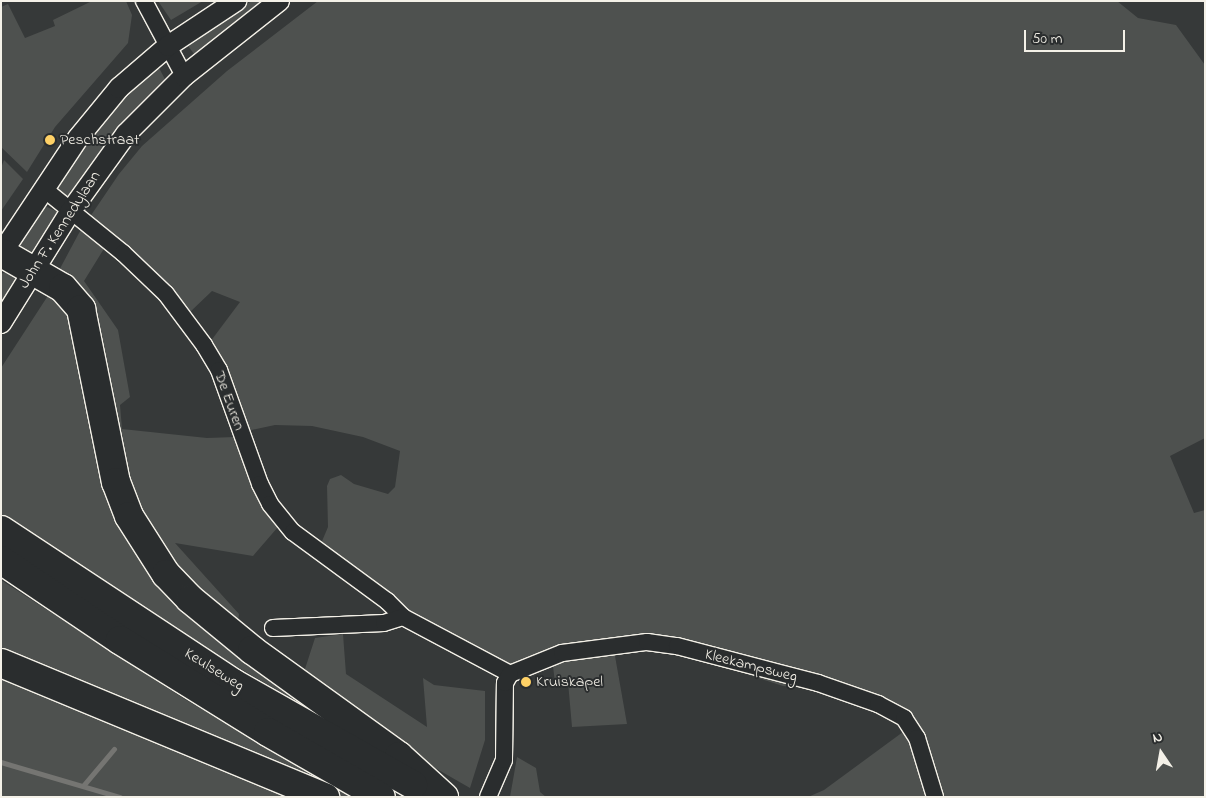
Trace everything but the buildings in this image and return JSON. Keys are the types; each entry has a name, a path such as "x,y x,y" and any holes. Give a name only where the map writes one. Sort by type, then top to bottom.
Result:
{"highway":[{"path":"2,253 63,288 81,309 108,452 118,490 145,545 166,574 252,650 399,756 444,797"},
{"name":"Keulseweg","path":"1,530 233,683 434,797"},
{"name":"Keulseweg","path":"1,560 175,675 381,797"},
{"path":"1,663 325,797"}],"street":[{"path":"144,1 184,76"},
{"path":"2,253 44,189 104,105 168,46 236,1"},
{"name":"John F. Kennedylaan","path":"1,323 70,212 126,134 184,76 279,1"},
{"name":"De Euren","path":"44,189 70,212 123,253 166,294 219,370 260,484 283,521 302,541 387,601 403,617 510,674"},
{"path":"273,628 384,622 403,617"},
{"name":"Kleekampsweg","path":"510,674 562,653 647,642 677,646 818,683 878,704 904,718 917,738 935,797"},
{"path":"488,797 504,760 505,683 510,674"}],"shaded area":[{"path":"92,1 126,1 132,15 128,43 55,127 27,172 1,147 1,7 8,4 25,38 55,26 53,20"},
{"path":"158,1 203,1 171,20"},
{"path":"252,1 266,1 194,54 186,43 212,22"},
{"path":"318,1 1117,1 1138,18 1176,25 1205,65 1205,438 1170,456 1194,513 1205,510 1205,797 808,797 824,790 907,729 902,720 812,689 783,686 685,654 652,648 617,650 615,656 627,724 572,727 568,682 555,683 553,666 537,673 531,661 512,668 487,660 376,593 317,553 328,527 327,486 330,479 341,475 354,484 388,494 395,487 400,451 363,437 312,426 275,425 242,432 223,377 207,346 240,302 212,291 189,313 144,264 118,241 110,239 84,281 118,330 130,397 120,405 122,429 207,438 235,437 261,500 278,527 253,556 175,543 239,614 238,622 304,672 315,638 343,634 346,674 427,727 423,678 434,685 485,691 485,740 470,788 402,749 208,607 176,574 152,541 128,495 119,470 88,317 72,289 56,276 79,233 119,174 142,146 227,71"},
{"path":"158,66 168,85 142,106 92,163 72,195 66,198 56,192 78,154 104,120 135,85"},
{"path":"4,160 23,179 1,211 1,168"},
{"path":"47,207 58,212 57,217 35,254 28,256 21,248 21,241 41,210"},
{"path":"8,271 16,274 16,280 1,305 1,274"},
{"path":"51,291 71,312 145,555 379,749 172,629 1,514 1,368"},
{"path":"1,580 186,700 352,797 333,797 1,659"},
{"path":"1,675 290,797 1,797"},
{"path":"517,757 536,768 540,792 546,797 510,797"}],"waterway":[{"path":"83,786 114,749"},
{"path":"1,762 120,797"}],"place":[{"name":"Peschstraat","path":"50,140"},
{"name":"Kruiskapel","path":"526,682"}]}
